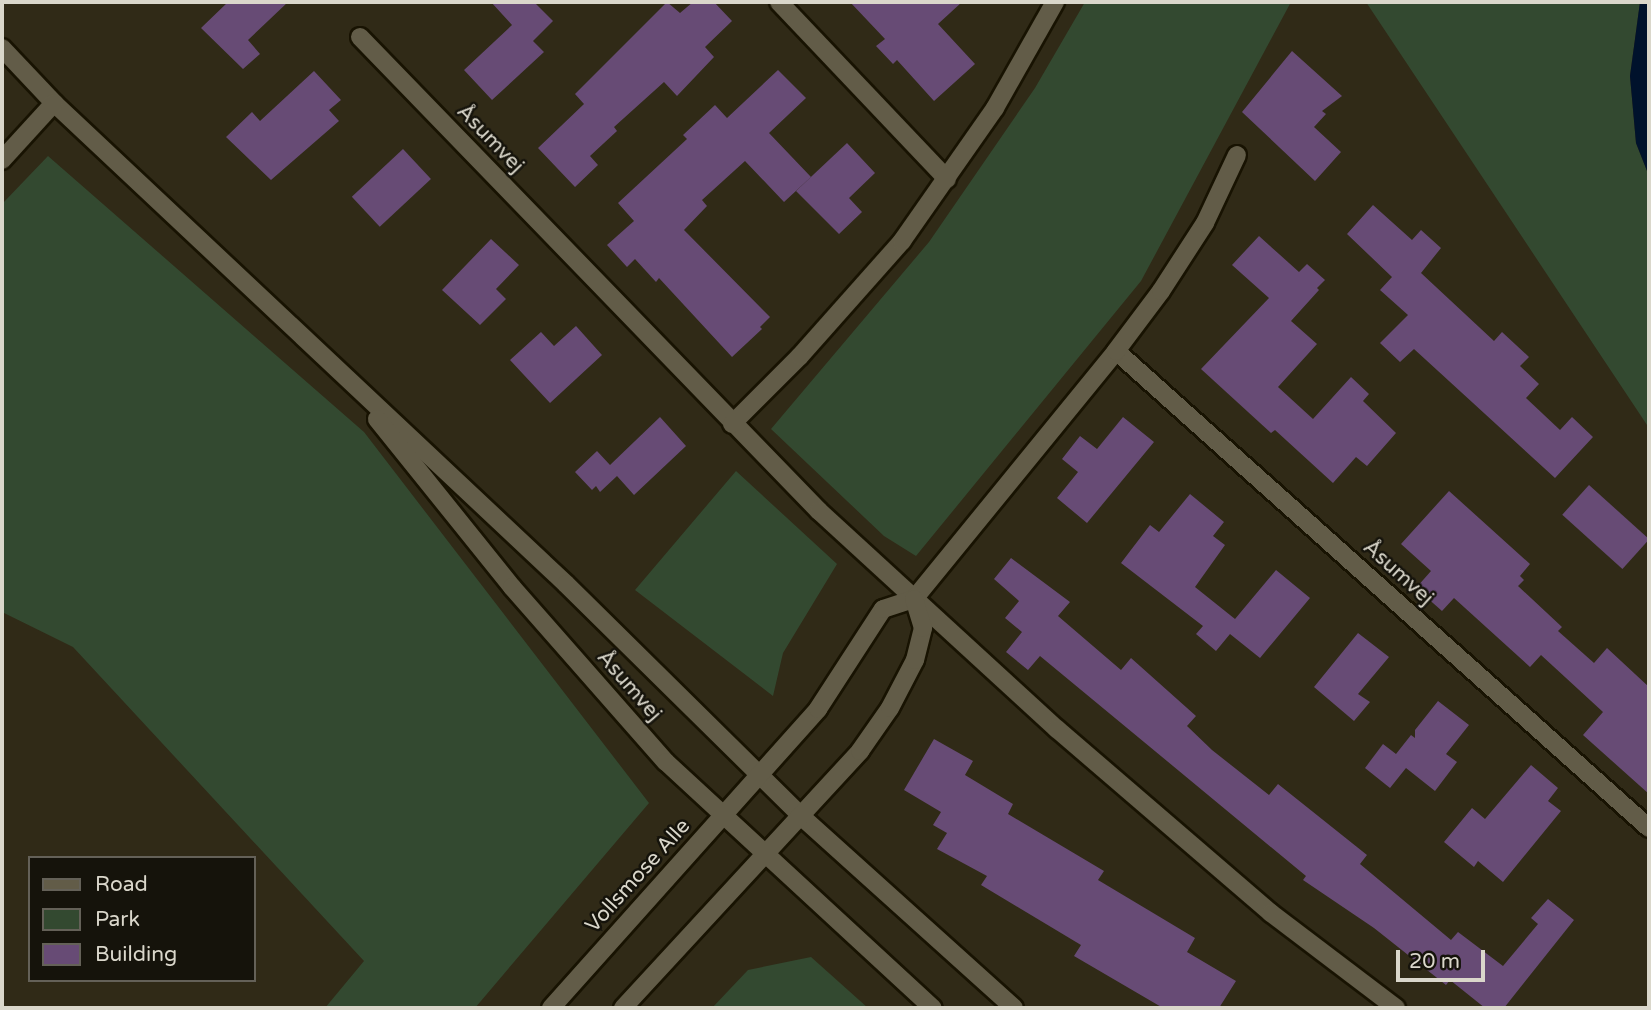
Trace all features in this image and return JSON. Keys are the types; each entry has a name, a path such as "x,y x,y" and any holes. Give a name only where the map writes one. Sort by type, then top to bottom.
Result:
{"street":[{"path":"779,2 947,179"},
{"path":"733,424 856,295 902,241 995,108 1055,2"},
{"name":"Åsumvej","path":"360,37 819,511 1057,729 1261,904 1396,1008"},
{"name":"Åsumvej","path":"2,48 54,103 566,584 802,817 1014,1008"},
{"path":"2,160 54,103"},
{"path":"760,774 818,709 883,609 914,598 1116,352 1161,291 1205,223 1237,155"},
{"name":"Åsumvej","path":"1116,352 1649,828"},
{"name":"Åsumvej","path":"328,359 532,609 666,762 933,1008"},
{"path":"623,1008 802,817 860,751 890,708 915,660 923,628 914,598"},
{"name":"Vollsmose Alle","path":"551,1008 760,774"}],"green space":[{"path":"1085,2 1291,2 1141,281 916,556 884,536 771,429 929,242 1035,88"},
{"path":"1366,2 1640,2 1630,76 1636,143 1649,176 1649,428"},
{"path":"48,156 364,432 649,803 475,1008 325,1008 364,961 73,647 2,612 2,204"},
{"path":"736,471 837,564 783,653 773,696 635,590"},
{"path":"811,957 868,1008 712,1008 748,970"}],"water":[{"path":"1640,2 1649,2 1649,176 1636,143 1630,76"}],"building":[{"path":"228,2 288,2 248,40 260,54 243,69 201,28"},
{"path":"491,2 534,2 553,21 533,41 544,52 492,100 464,70 512,25"},
{"path":"667,2 680,13 693,2 714,2 732,21 705,47 714,57 677,96 664,82 614,127 617,131 590,156 598,165 575,187 538,148 584,104 575,94"},
{"path":"850,2 962,2 938,24 975,64 934,101 897,60 893,64 876,46 885,39"},
{"path":"1292,51 1342,96 1322,111 1326,114 1314,127 1341,152 1315,181 1242,112"},
{"path":"778,70 806,98 769,133 811,177 784,202 745,161 702,200 707,206 684,230 770,317 760,327 762,329 732,357 659,278 656,282 635,259 627,267 607,245 634,221 618,203 687,139 683,135 715,105 727,118"},
{"path":"314,71 341,100 329,110 339,121 271,180 226,137 252,112 260,121"},
{"path":"847,143 875,173 849,198 862,212 839,234 796,191"},
{"path":"403,149 431,179 380,227 352,197"},
{"path":"1373,205 1412,240 1421,230 1441,248 1421,273 1494,341 1502,332 1529,357 1520,366 1539,384 1526,398 1560,430 1572,417 1593,437 1555,478 1414,349 1400,362 1380,343 1408,315 1380,290 1392,277 1347,234"},
{"path":"1259,236 1299,272 1307,264 1325,280 1291,321 1317,344 1278,387 1313,419 1351,377 1369,394 1363,401 1396,433 1367,466 1356,457 1333,483 1275,430 1271,433 1201,369 1269,298 1232,265"},
{"path":"491,239 519,265 496,289 506,299 480,325 442,290"},
{"path":"576,326 602,355 550,403 510,360 541,332 554,346"},
{"path":"660,417 686,446 634,495 617,476 600,492 596,486 592,490 575,472 597,451 610,465"},
{"path":"1123,417 1154,442 1087,523 1057,498 1078,472 1062,459 1080,436 1097,449"},
{"path":"1589,485 1649,539 1622,569 1562,515"},
{"path":"1449,491 1530,564 1520,576 1524,580 1518,586 1562,627 1558,631 1594,663 1607,648 1649,687 1649,794 1583,735 1603,712 1541,655 1530,667 1454,598 1442,611 1416,588 1431,571 1401,544"},
{"path":"1190,494 1224,522 1213,536 1225,545 1195,587 1235,619 1276,570 1310,598 1260,658 1230,634 1216,651 1196,634 1203,626 1121,563 1150,525 1159,532"},
{"path":"1011,558 1070,602 1058,616 1121,670 1131,658 1196,716 1187,726 1212,750 1269,795 1278,784 1367,855 1360,864 1451,940 1458,932 1503,966 1538,924 1531,918 1548,899 1574,920 1504,1008 1485,1008 1450,980 1446,985 1374,928 1303,880 1306,876 1040,656 1028,670 1006,652 1022,632 1005,618 1019,601 994,579"},
{"path":"1358,633 1389,657 1358,694 1370,702 1354,721 1314,687"},
{"path":"1438,701 1469,725 1446,754 1457,762 1435,791 1406,768 1390,788 1365,768 1383,744 1396,754 1411,735 1415,738 1415,730"},
{"path":"934,739 973,761 965,775 1013,804 1008,814 1104,871 1098,880 1195,938 1187,952 1236,981 1219,1008 1163,1008 1074,956 1081,945 981,885 987,876 937,849 947,833 933,825 941,812 904,790"},
{"path":"1531,765 1558,788 1548,801 1561,811 1503,882 1478,861 1474,867 1444,842 1472,808 1485,819"}]}
